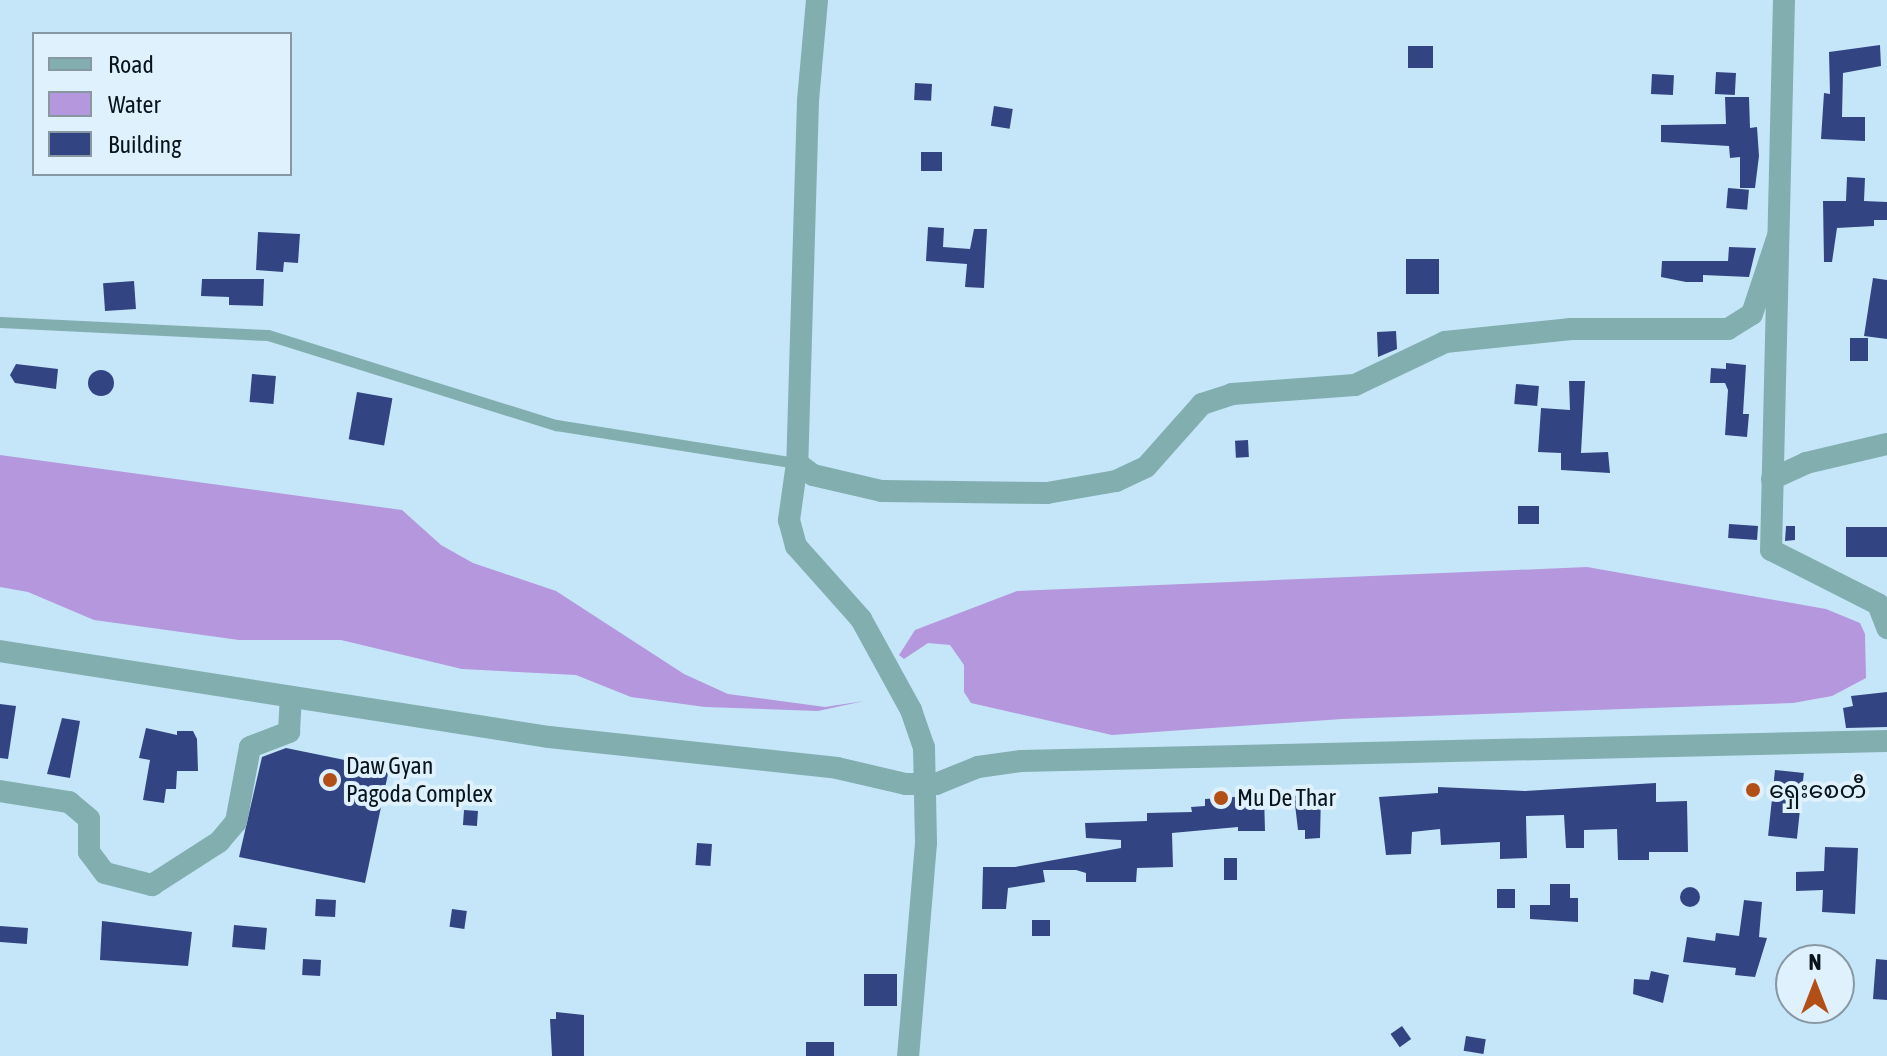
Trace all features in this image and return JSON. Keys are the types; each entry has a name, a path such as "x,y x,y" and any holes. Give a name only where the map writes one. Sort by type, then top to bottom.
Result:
{"street":[{"path":"817,0 808,101 792,535 861,619 911,710 924,747 926,785 908,1056"},
{"path":"1784,0 1771,550 1878,604 1887,628"},
{"path":"797,463 813,475 882,491 1047,493 1116,481 1146,467 1202,404 1232,394 1355,385 1445,342 1571,329 1728,329 1752,314 1778,236"},
{"path":"1772,479 1806,463 1887,444"},
{"path":"0,651 549,737 777,760 926,785 978,767 1021,761 1887,741"},
{"path":"0,791 69,802 89,819 89,852 105,873 152,885 219,842 236,822 250,747 289,732 291,698"}],"lane":[{"path":"0,322 268,335 556,425 797,463"}],"water":[{"path":"0,455 402,510 441,545 473,563 556,591 684,674 728,694 825,707 864,701 818,711 705,707 631,697 576,675 462,669 341,640 239,640 94,620 28,592 0,587"},
{"path":"1587,567 1826,609 1860,623 1865,634 1866,678 1832,696 1793,703 1342,719 1112,735 971,703 964,692 964,665 950,645 928,643 904,659 899,655 915,630 1017,591"}],"building":[{"path":"1880,45 1881,66 1843,73 1842,117 1865,117 1865,141 1821,139 1824,93 1830,94 1829,52"},
{"path":"1408,46 1433,46 1433,68 1408,68"},
{"path":"1716,72 1736,73 1735,95 1715,94"},
{"path":"1652,74 1674,75 1673,95 1651,94"},
{"path":"915,83 932,84 931,101 914,100"},
{"path":"1725,97 1749,97 1750,128 1757,127 1759,156 1755,188 1740,188 1740,157 1730,158 1729,146 1661,142 1661,125 1726,124"},
{"path":"994,106 1013,109 1010,129 991,126"},
{"path":"921,152 942,152 942,171 921,171"},
{"path":"1847,177 1865,178 1864,201 1887,202 1887,220 1874,220 1874,226 1837,228 1832,262 1824,262 1823,201 1846,201"},
{"path":"1728,188 1749,190 1747,210 1726,208"},
{"path":"928,227 944,228 943,247 970,249 974,229 987,229 984,288 965,287 967,264 926,261"},
{"path":"258,232 300,234 298,263 284,262 283,272 256,270"},
{"path":"1729,247 1756,248 1749,277 1703,275 1703,282 1686,282 1661,277 1662,261 1728,261"},
{"path":"1406,259 1439,259 1439,294 1406,294"},
{"path":"1873,278 1887,280 1887,339 1864,336"},
{"path":"202,279 264,279 263,306 229,305 229,297 201,296"},
{"path":"134,281 136,309 105,311 103,283"},
{"path":"1396,331 1397,349 1378,357 1377,332"},
{"path":"1850,338 1868,338 1868,361 1850,361"},
{"path":"1726,363 1746,365 1743,414 1749,414 1747,437 1725,435 1728,390 1725,383 1710,383 1711,368 1726,369"},
{"path":"16,364 58,369 56,389 15,383 10,375"},
{"path":"101,370 110,374 114,383 110,392 101,396 92,392 88,383 92,374"},
{"path":"252,374 276,376 273,404 250,402"},
{"path":"1569,381 1585,381 1581,453 1608,452 1610,473 1561,470 1561,453 1538,452 1541,408 1570,410"},
{"path":"1516,384 1539,386 1537,406 1514,404"},
{"path":"357,392 392,398 384,446 349,439"},
{"path":"1248,440 1249,457 1236,458 1235,441"},
{"path":"1518,506 1539,506 1539,524 1518,524"},
{"path":"1729,524 1758,526 1757,540 1728,538"},
{"path":"1786,526 1795,526 1795,540 1785,541"},
{"path":"1846,527 1887,527 1887,557 1846,557"},
{"path":"1887,692 1887,727 1846,728 1843,708 1853,706 1851,696"},
{"path":"0,704 16,706 8,759 0,758"},
{"path":"62,718 80,721 70,778 47,774"},
{"path":"146,728 177,735 177,731 193,731 197,739 198,771 177,771 176,789 166,789 164,803 143,800 150,760 139,758"},
{"path":"286,748 389,769 365,883 239,857 262,757"},
{"path":"1775,770 1804,773 1797,839 1768,836"},
{"path":"1656,783 1656,802 1687,801 1688,852 1649,852 1649,860 1618,860 1617,829 1584,830 1584,848 1566,848 1564,815 1526,816 1527,858 1500,859 1500,842 1441,845 1440,829 1412,832 1411,854 1386,855 1379,797 1438,793 1438,787 1525,791"},
{"path":"1321,793 1320,838 1305,839 1305,830 1298,830 1294,796"},
{"path":"1264,795 1265,831 1238,831 1238,827 1172,833 1173,867 1137,868 1136,882 1086,882 1086,873 1076,870 1043,870 1045,882 1008,888 1006,909 982,909 983,867 1015,867 1121,848 1121,840 1086,838 1085,823 1147,821 1147,813 1192,812 1191,807 1205,806 1205,799"},
{"path":"464,810 478,811 477,826 463,825"},
{"path":"697,843 712,844 710,866 695,865"},
{"path":"1825,847 1858,848 1855,914 1822,912 1823,890 1796,891 1796,872 1824,871"},
{"path":"1224,858 1237,858 1237,880 1224,880"},
{"path":"1550,884 1570,884 1570,898 1578,898 1578,922 1530,919 1530,905 1550,905"},
{"path":"1690,887 1697,890 1700,897 1697,904 1690,907 1683,904 1680,897 1683,890"},
{"path":"1497,889 1515,889 1515,908 1497,908"},
{"path":"316,899 336,900 335,917 315,916"},
{"path":"1744,900 1762,902 1759,937 1767,938 1755,977 1735,975 1736,968 1683,962 1687,937 1715,941 1716,933 1739,936"},
{"path":"452,909 467,911 464,929 449,927"},
{"path":"1032,920 1050,920 1050,936 1032,936"},
{"path":"102,921 192,932 188,966 100,960"},
{"path":"234,925 267,928 265,950 232,947"},
{"path":"0,926 28,928 27,944 0,942"},
{"path":"303,959 321,960 320,976 302,975"},
{"path":"1876,959 1887,960 1887,1000 1873,999"},
{"path":"1651,971 1669,975 1663,1003 1633,994 1634,979 1649,980"},
{"path":"864,974 897,974 897,1006 864,1006"},
{"path":"556,1012 584,1015 584,1056 552,1056 550,1019 556,1019"},
{"path":"1402,1026 1411,1039 1400,1047 1391,1034"},
{"path":"1466,1036 1486,1039 1483,1054 1464,1051"},
{"path":"806,1042 834,1042 834,1056 806,1056"}],"place":[{"name":"Daw Gyan Pagoda Complex","path":"330,780"},
{"name":"ရှေးစေတီ","path":"1753,790"},
{"name":"Mu De Thar","path":"1221,798"}]}
